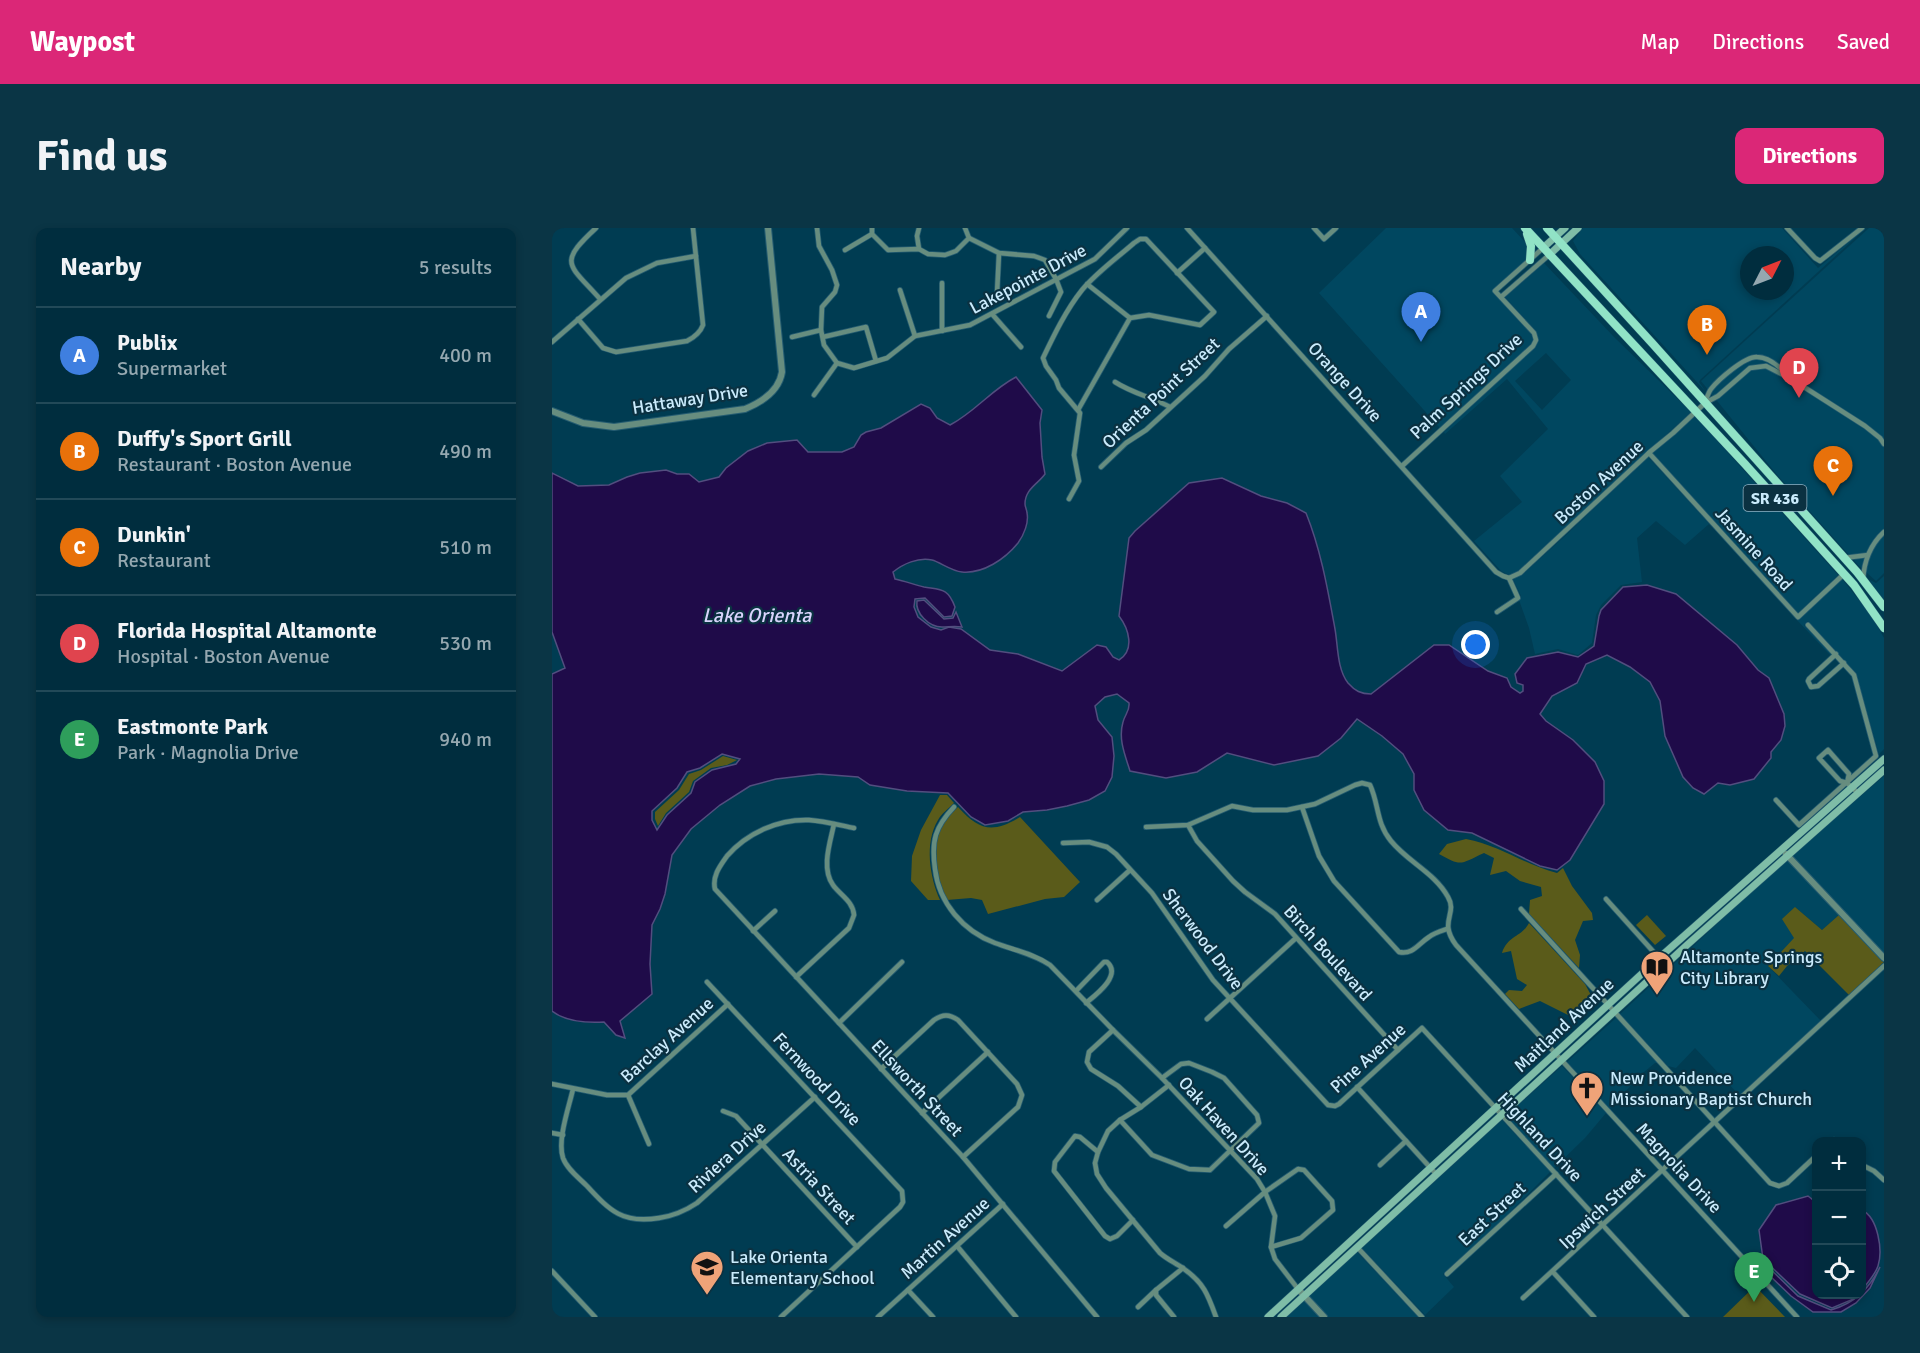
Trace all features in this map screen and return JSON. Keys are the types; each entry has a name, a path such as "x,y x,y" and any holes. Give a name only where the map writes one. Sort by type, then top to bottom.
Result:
{"main road":[{"name":"SR 436","path":"1547,228 1812,522 1884,607"},
{"name":"Palm Springs Drive","path":"1543,248 1565,228"},
{"path":"1549,255 1578,228"},
{"name":"SR 436","path":"1525,229 1697,410 1844,574 1882,624"},
{"path":"1525,229 1531,246 1530,260"},
{"path":"1795,519 1812,522"},
{"name":"Maitland Avenue","path":"1268,1317 1379,1215 1501,1115 1614,1011 1782,849 1884,759"},
{"name":"Maitland Avenue","path":"1281,1317 1385,1222 1496,1108 1659,958 1684,941 1788,855 1852,788 1884,770"}],"street":[{"path":"596,228 576,246 571,263 574,270 600,299"},
{"path":"578,319 603,348 616,352 687,341 695,337 703,325 693,228"},
{"name":"Hattaway Drive","path":"552,411 583,423 614,427 745,409 758,404 778,383 782,372 768,228"},
{"path":"814,395 837,363 824,345 821,330 822,307 835,292 837,285 819,246 817,228"},
{"path":"919,228 917,237 919,249"},
{"path":"965,228 969,238 999,252 1034,256 1045,261 1056,279 1060,292 1049,316"},
{"name":"Lakepointe Drive","path":"837,363 854,368 887,358 915,336 970,325 1095,260 1127,228"},
{"name":"Orange Drive","path":"1187,228 1497,572 1509,578"},
{"path":"1314,228 1324,239 1336,228"},
{"path":"1787,228 1820,261 1862,228"},
{"path":"845,250 872,231 888,250 919,249 928,254 945,255 956,251 969,238"},
{"path":"1069,499 1079,481 1074,455 1080,413 1059,388 1043,358 1058,327 1088,284 1140,239 1146,239 1214,312 1200,325 1149,315 1130,318 1088,284"},
{"path":"1177,273 1205,248"},
{"name":"Palm Springs Drive","path":"1402,466 1533,346 1536,340 1534,333 1495,291 1543,248"},
{"path":"998,294 999,252"},
{"path":"1501,297 1549,255"},
{"path":"552,342 615,286 637,271 657,263 696,256"},
{"path":"942,283 942,331"},
{"path":"900,290 915,336"},
{"path":"992,314 1021,346"},
{"name":"Orienta Point Street","path":"1101,467 1126,443 1146,430 1205,375 1229,349 1267,316"},
{"path":"1078,410 1130,318"},
{"path":"823,337 866,327 876,361"},
{"path":"792,337 821,330"},
{"name":"Boston Avenue","path":"1705,403 1709,391 1743,361 1757,356 1768,360 1793,380"},
{"name":"Boston Avenue","path":"1509,578 1520,573 1648,453 1705,403 1718,396 1750,368 1766,366 1793,380 1865,426 1884,444"},
{"path":"1115,382 1130,392 1157,400 1170,407"},
{"name":"Jasmine Road","path":"1648,453 1798,616 1844,574"},
{"path":"1863,580 1868,555 1875,541 1884,532"},
{"path":"1844,558 1868,555"},
{"path":"1497,612 1518,598 1509,578"},
{"path":"1776,800 1799,825 1852,788 1876,756 1854,675 1808,625"},
{"path":"1836,654 1809,679 1811,687 1818,686 1844,663"},
{"path":"1828,750 1849,774 1852,788 1840,781 1819,758 1828,750"},
{"path":"1146,827 1188,825 1232,806 1270,811 1302,807 1328,799 1354,785 1362,783 1370,785 1379,820 1390,841 1424,870 1448,896 1451,909 1447,929 1427,938 1406,954 1399,952 1334,881 1319,856 1302,807"},
{"name":"Oak Haven Drive","path":"954,807 940,821 932,853 936,883 942,897 968,928 993,943 1041,959 1050,965 1169,1085 1257,1179 1275,1216 1271,1247"},
{"name":"Ellsworth Street","path":"834,824 808,820 769,826 754,834 734,848 721,864 714,883 718,894 963,1157 1097,1317"},
{"path":"795,977 849,928 854,915 851,904 832,884 828,876 827,865 834,824 854,828"},
{"name":"Birch Boulevard","path":"1188,825 1197,842 1233,881 1275,914 1398,1050"},
{"name":"Sherwood Drive","path":"1063,843 1089,842 1107,847 1116,854 1152,893 1206,971 1332,1106"},
{"path":"1782,849 1884,958"},
{"path":"1097,900 1131,870"},
{"path":"1606,899 1659,958"},
{"path":"1521,909 1770,1183 1779,1186 1787,1183 1812,1160"},
{"path":"753,931 775,911"},
{"name":"Magnolia Drive","path":"1447,929 1456,945 1797,1317"},
{"path":"1207,1019 1296,938"},
{"path":"838,1023 902,962"},
{"path":"1076,992 1104,962 1112,966 1113,970 1108,982 1086,1003"},
{"name":"Ipswich Street","path":"1523,1298 1884,966"},
{"name":"Fernwood Drive","path":"707,982 899,1187 903,1197 900,1207 857,1247"},
{"name":"Barclay Avenue","path":"552,1084 607,1095 628,1095 728,1004"},
{"path":"881,1069 934,1020 947,1015 958,1020 1017,1083 1022,1095 1018,1107 963,1157"},
{"name":"Pine Avenue","path":"1332,1106 1339,1104 1422,1028"},
{"name":"Highland Drive","path":"1422,1028 1687,1317"},
{"path":"1113,1030 1089,1052 1088,1062 1091,1069 1118,1086 1141,1107"},
{"path":"922,1113 988,1052"},
{"path":"1120,1120 1152,1155 1189,1169 1210,1170 1258,1123 1257,1115 1224,1078 1212,1072 1189,1064 1181,1064 1162,1078"},
{"path":"1169,1085 1108,1131 1095,1163 1097,1174 1106,1188 1165,1257 1192,1275 1208,1293 1216,1317"},
{"path":"1357,1088 1434,1171"},
{"name":"Riviera Drive","path":"573,1089 561,1148 563,1159 610,1209 636,1221 676,1215 692,1206 815,1096"},
{"path":"628,1095 649,1144"},
{"name":"Astria Street","path":"723,1111 736,1116 857,1247"},
{"path":"552,1133 563,1135"},
{"path":"1098,1152 1080,1137 1075,1136 1054,1162 1054,1171 1105,1236 1110,1239 1117,1236 1133,1220"},
{"path":"1380,1165 1406,1141"},
{"path":"1866,1167 1884,1180"},
{"path":"1226,1226 1265,1192 1298,1168 1304,1170 1332,1201 1332,1210 1301,1238 1271,1247 1275,1259 1324,1317"},
{"name":"East Street","path":"1447,1274 1556,1174"},
{"name":"Martin Avenue","path":"879,1317 1003,1204"},
{"path":"1379,1215 1385,1222"},
{"path":"1351,1240 1422,1317"},
{"path":"957,1246 1016,1317"},
{"path":"781,1317 857,1247"},
{"path":"1138,1307 1183,1268"},
{"path":"552,1271 595,1317"},
{"path":"1553,1272 1594,1317"},
{"path":"908,1290 933,1317"},
{"path":"1156,1290 1156,1295 1174,1317"}],"shaded area":[{"path":"1386,228 1512,228 1528,245 1527,259 1492,291 1531,334 1533,340 1531,345 1440,428 1319,293"},
{"path":"1583,228 1782,228 1818,268 1866,228 1794,294 1794,246 1740,246 1740,300 1787,300 1700,380 1706,392 1580,254 1573,241"},
{"path":"1869,228 1884,228 1884,573 1876,581 1858,565 1778,476 1701,381 1790,300 1794,300 1794,296"},
{"path":"1544,263 1614,337 1691,412 1518,571 1509,575 1501,571 1474,541 1522,502 1500,476 1548,429 1507,379 1445,434 1444,432 1535,347 1538,339 1536,331 1505,297","holes":["1546,353 1571,380 1542,410 1515,381"]},
{"path":"1695,416 1838,575 1798,613 1652,453"},
{"path":"1648,457 1714,529 1709,524 1685,545 1656,521 1637,538 1642,582 1621,585 1601,605 1596,615 1592,643 1578,655 1558,649 1535,654 1519,600 1521,596 1513,579 1522,575"},
{"path":"1884,576 1884,603 1870,580 1876,583"},
{"path":"1842,579 1871,615 1884,638 1884,749 1879,754 1856,673 1808,621 1804,625 1832,654 1831,656 1796,619 1798,620"},
{"path":"723,756 737,760 727,765 711,768 693,781 689,792 666,813 658,826 655,812 679,790 689,774 701,770"},
{"path":"1884,776 1884,954 1792,855"},
{"path":"940,795 947,795 954,803 938,820 931,839 931,871 940,900 928,900 911,881 912,856 921,830"},
{"path":"958,807 973,821 986,827 1001,826 1020,817 1080,882 1064,897 1045,899 988,914 982,900 971,898 947,900 937,873 937,843 943,822"},
{"path":"1466,839 1490,846 1557,873 1563,868 1572,886 1592,913 1593,920 1583,921 1575,940 1580,955 1579,968 1529,914 1530,900 1542,896 1541,887 1520,881 1506,871 1490,875 1494,858 1484,853 1461,863 1439,854 1447,844"},
{"path":"1787,859 1839,915 1822,930 1795,907 1795,938 1768,966 1821,1021 1740,1096 1695,1048 1676,1068 1668,1066 1620,1014"},
{"path":"1795,907 1822,930 1839,915 1884,962 1849,995 1805,951 1779,976 1768,966 1794,938 1782,919"},
{"path":"1647,915 1666,936 1655,945 1636,925"},
{"path":"1529,923 1585,984 1592,997 1578,1016 1570,1016 1540,1001 1519,1009 1505,994 1509,990 1522,991 1527,985 1517,979 1511,951 1502,953 1508,943"},
{"path":"1616,1018 1658,1063 1639,1076 1610,1109 1567,1062"},
{"path":"1562,1066 1606,1113 1585,1138 1554,1168 1506,1116"},
{"path":"1502,1120 1550,1172 1443,1274 1454,1287 1425,1315 1362,1248"},
{"path":"1357,1252 1418,1317 1328,1317 1309,1296"},
{"path":"1755,1286 1785,1317 1723,1317"},
{"path":"1304,1300 1320,1317 1285,1317"}],"water":[{"name":"Lake Orienta","path":"1016,377 1042,410 1040,423 1045,474 1027,494 1025,504 1027,520 1022,536 1013,549 1000,560 978,571 962,572 932,560 921,559 893,572 895,579 944,591 950,596 955,607 952,616 944,617 925,598 915,599 914,607 918,617 931,627 941,630 949,627 961,629 990,650 1018,654 1062,671 1097,645 1106,647 1113,657 1119,660 1124,656 1129,645 1128,633 1119,616 1129,538 1189,483 1222,478 1261,496 1287,503 1306,513 1324,571 1342,671 1348,683 1358,691 1371,694 1434,645 1449,645 1488,671 1507,678 1511,687 1520,693 1523,691 1523,685 1517,683 1515,674 1527,658 1558,652 1578,657 1594,646 1601,610 1623,587 1647,585 1676,594 1737,645 1758,670 1769,678 1784,714 1785,726 1781,740 1771,752 1771,758 1754,779 1730,785 1718,783 1704,794 1693,788 1683,777 1665,736 1660,701 1650,682 1630,667 1607,655 1586,664 1577,683 1552,696 1540,714 1573,740 1595,762 1604,781 1604,804 1570,860 1557,870 1540,866 1472,833 1448,830 1424,810 1414,790 1414,774 1403,754 1357,719 1341,738 1318,756 1274,765 1227,753 1197,772 1166,778 1130,771 1121,735 1129,703 1117,694 1105,697 1095,706 1098,720 1112,737 1114,756 1112,777 1105,791 1089,800 1067,806 1023,812 1008,821 985,825 971,817 948,793 907,791 870,785 858,777 819,774 776,779 750,786 720,805 691,829 672,855 665,894 652,925 650,964 652,994 620,1021 625,1038 616,1035 604,1022 570,1020 552,1011 552,674 565,668 552,632 552,473 578,486 609,485 640,473 666,470 677,474 689,474 699,482 719,477 726,468 748,451 767,443 797,440 808,452 842,452 854,447 861,435 881,428 921,404 930,408 937,418 950,425","holes":["722,754 740,759 736,764 712,770 695,782 691,793 667,815 657,830 652,820 652,811 677,788 687,772 700,768"]},
{"path":"924,600 944,619 953,618 956,612 962,627 932,625 918,610 917,601"},
{"path":"1808,1196 1812,1199 1812,1299 1854,1299 1832,1308 1800,1294 1763,1259 1759,1230 1776,1205"},
{"path":"1866,1213 1872,1220 1879,1243 1879,1259 1873,1276 1866,1285"},
{"path":"1762,1261 1798,1296 1831,1310 1854,1299 1860,1299 1841,1312 1813,1312 1791,1296 1767,1273"},
{"path":"1880,1267 1866,1292 1866,1287"}],"place":[{"name":"Publix","path":"1421,342"},
{"name":"Duffy's Sport Grill","path":"1707,355"},
{"name":"Florida Hospital Altamonte","path":"1799,398"},
{"name":"Dunkin'","path":"1833,496"},
{"name":"Altamonte Springs City Library","path":"1657,996"},
{"name":"New Providence Missionary Baptist Church","path":"1587,1117"},
{"name":"Lake Orienta Elementary School","path":"707,1296"},
{"name":"Eastmonte Park","path":"1754,1302"}]}
